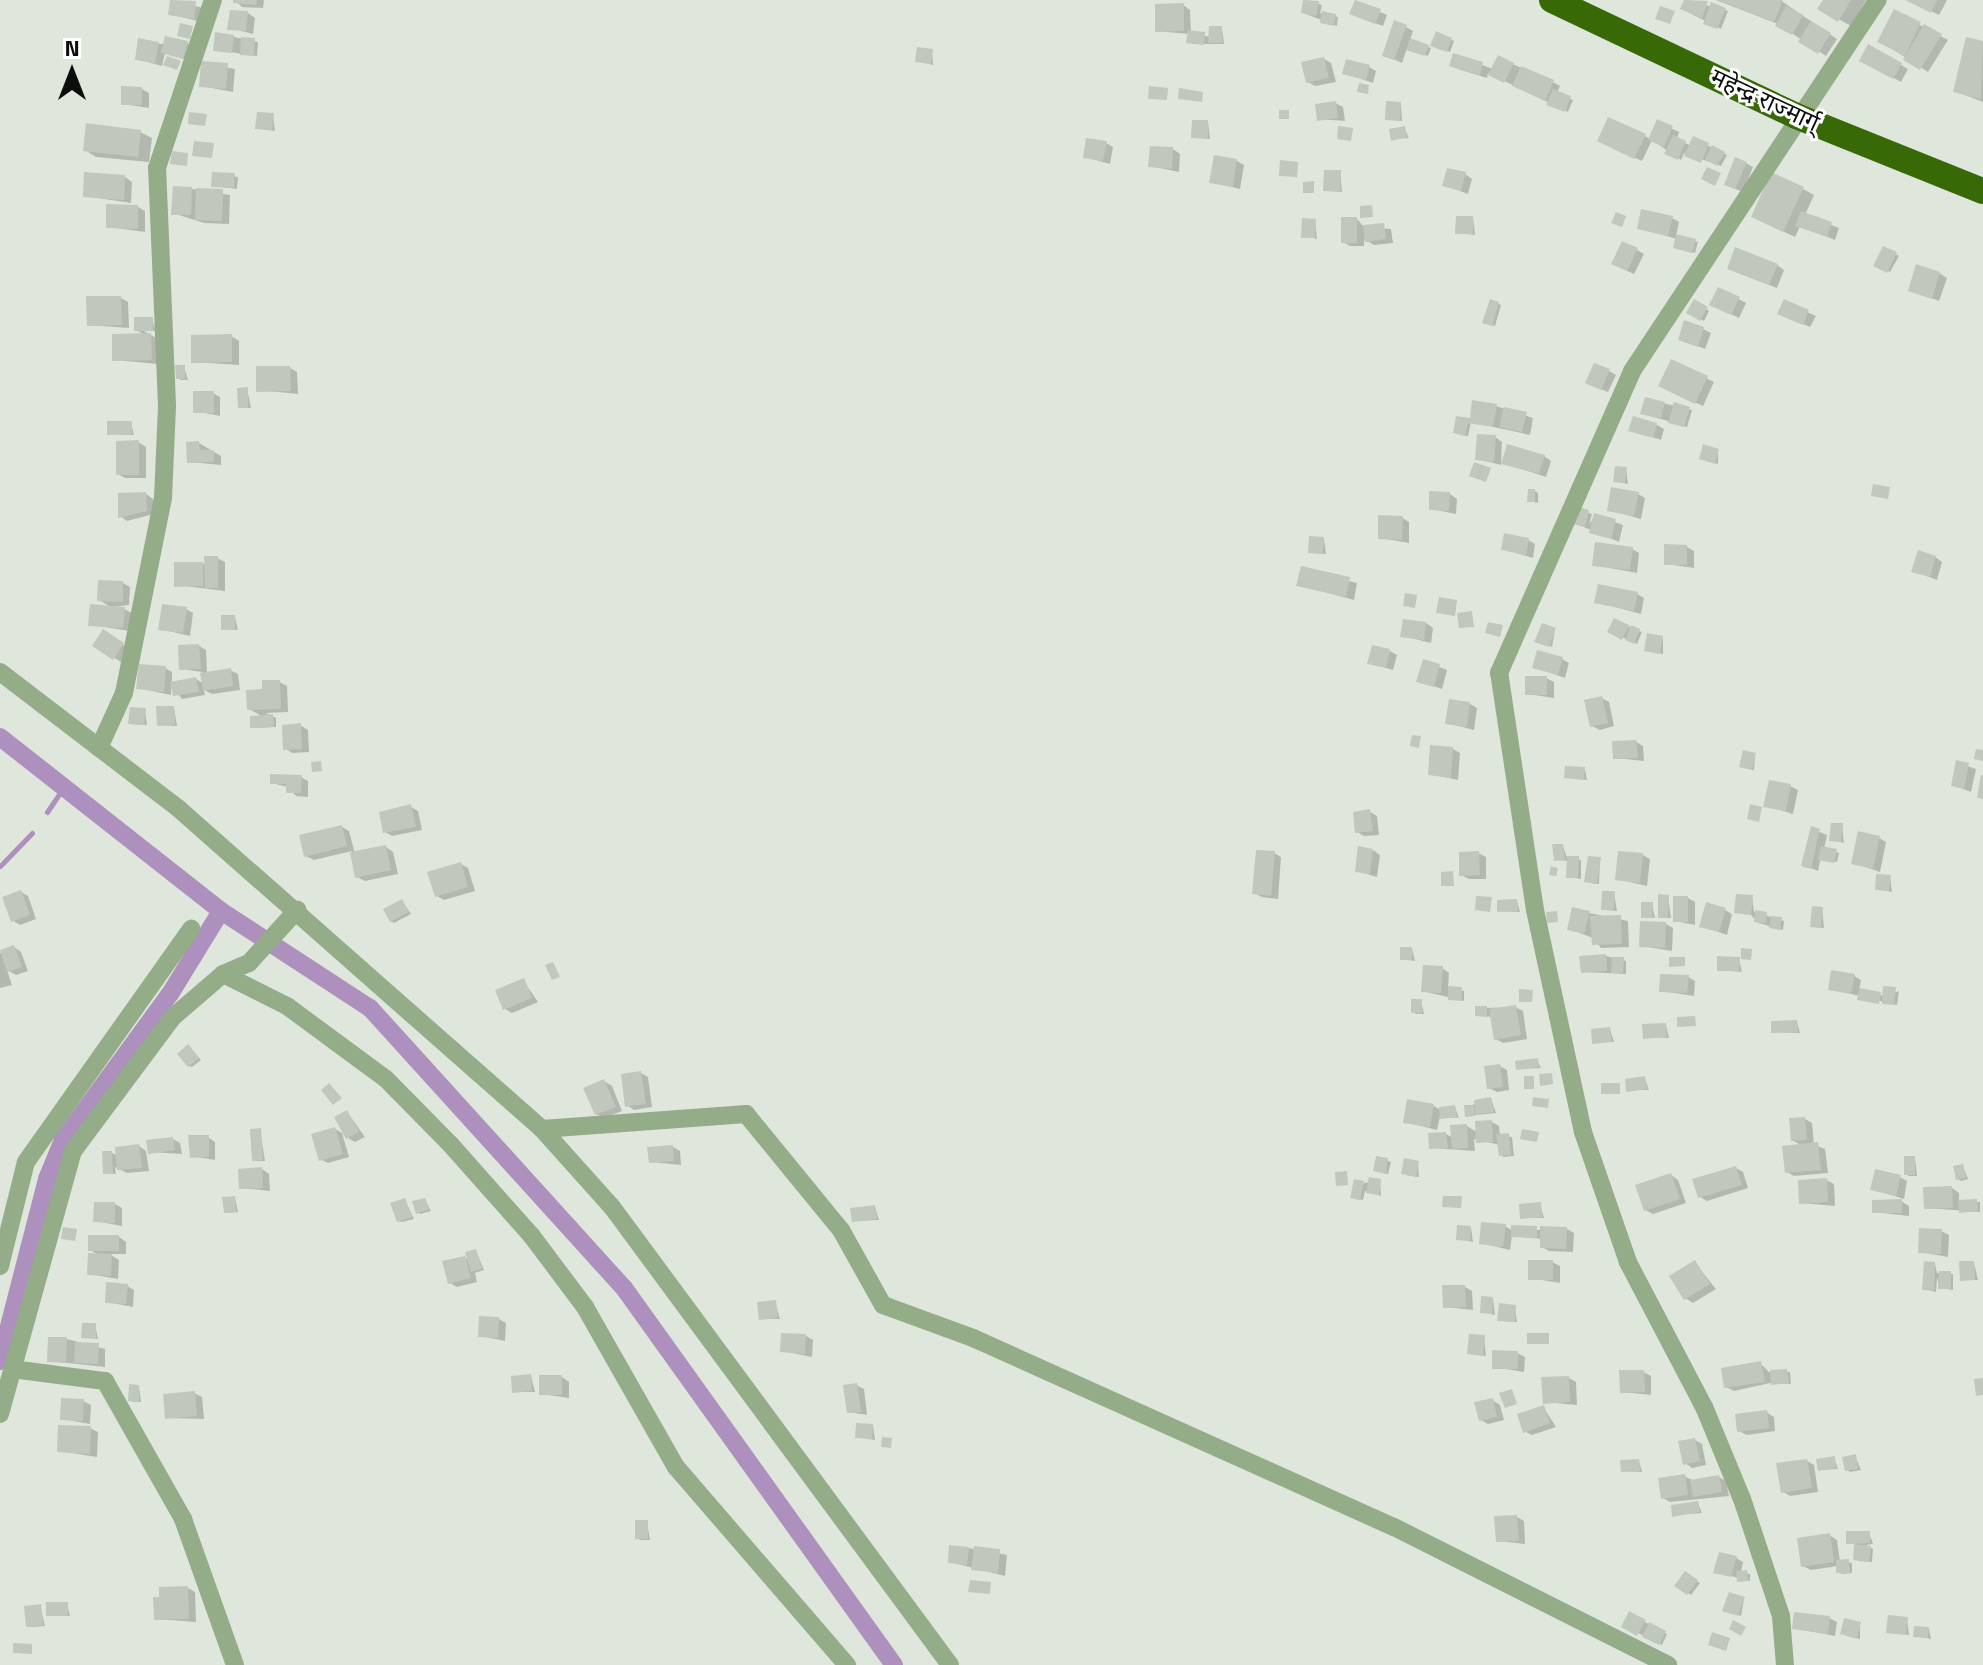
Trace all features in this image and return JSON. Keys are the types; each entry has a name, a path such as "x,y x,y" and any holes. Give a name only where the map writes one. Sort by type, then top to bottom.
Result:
{"highway":[{"name":"महेन्द्र राज्मार्ग्","path":"1552,0 1796,116 1983,191"}],"street":[{"path":"99,748 124,693 163,498 167,405 157,168 213,0"},
{"path":"1785,1665 1781,1616 1742,1499 1704,1407 1628,1262 1583,1132 1535,910 1499,673 1632,371 1796,116 1878,0"},
{"path":"0,672 99,748 297,910 542,1129 612,1207 950,1665"},
{"path":"0,1414 73,1151 173,1017 223,974 254,957 297,910"},
{"path":"0,1266 26,1162 191,929"},
{"path":"223,974 287,1006 386,1079 451,1145 531,1235 585,1307 676,1467 847,1665"},
{"path":"542,1129 746,1114 841,1230 883,1305 973,1338 1394,1527 1668,1665"},
{"path":"12,1369 105,1381 183,1519 235,1665"}],"building":[{"path":"170,0 196,1 194,19 168,15"},
{"path":"233,0 257,0 256,5 233,3"},
{"path":"1303,0 1319,1 1316,16 1301,13"},
{"path":"1355,0 1381,9 1375,24 1349,14"},
{"path":"1684,0 1708,1 1702,18 1680,9"},
{"path":"1718,0 1783,0 1774,22"},
{"path":"1823,0 1851,0 1838,22 1817,9"},
{"path":"1905,0 1937,0 1931,13"},
{"path":"1711,2 1726,8 1717,29 1703,24"},
{"path":"1184,3 1184,31 1155,32 1155,4"},
{"path":"1660,6 1675,11 1670,24 1655,19"},
{"path":"1786,6 1803,15 1792,35 1775,26"},
{"path":"1894,9 1921,22 1905,56 1877,42"},
{"path":"230,10 248,11 246,31 227,30"},
{"path":"1322,11 1336,14 1334,26 1320,23"},
{"path":"1394,20 1407,25 1394,60 1382,56"},
{"path":"1811,21 1831,33 1818,54 1798,42"},
{"path":"180,23 193,26 190,39 177,36"},
{"path":"1924,24 1942,34 1920,70 1903,60"},
{"path":"1209,26 1222,26 1222,43 1208,43"},
{"path":"1188,30 1205,32 1204,45 1186,43"},
{"path":"1436,31 1452,38 1447,52 1430,46"},
{"path":"215,32 234,35 232,53 213,51"},
{"path":"165,36 188,41 183,59 161,53"},
{"path":"241,37 255,38 254,56 240,55"},
{"path":"1966,37 1983,41 1981,99 1953,92"},
{"path":"138,38 159,42 155,63 135,60"},
{"path":"1410,38 1429,45 1425,56 1406,50"},
{"path":"1868,44 1902,63 1893,79 1859,61"},
{"path":"917,47 933,49 931,64 915,62"},
{"path":"1453,53 1483,62 1480,75 1449,66"},
{"path":"1498,55 1514,63 1504,83 1488,75"},
{"path":"167,56 181,61 177,70 163,65"},
{"path":"1324,57 1329,78 1306,83 1301,62"},
{"path":"1346,59 1370,65 1366,80 1342,74"},
{"path":"201,61 228,63 226,89 199,87"},
{"path":"1521,66 1554,80 1545,101 1512,86"},
{"path":"1359,83 1369,85 1368,94 1357,92"},
{"path":"121,86 142,87 142,105 121,105"},
{"path":"1149,86 1168,88 1167,100 1148,99"},
{"path":"1179,88 1203,92 1202,102 1178,99"},
{"path":"1553,89 1571,96 1565,112 1546,105"},
{"path":"1336,101 1338,118 1317,121 1315,104"},
{"path":"1386,101 1401,102 1400,121 1385,120"},
{"path":"1279,110 1289,110 1289,119 1279,119"},
{"path":"189,112 207,114 205,126 188,124"},
{"path":"257,112 274,113 272,130 255,129"},
{"path":"1608,117 1646,134 1634,159 1597,141"},
{"path":"1657,119 1673,126 1664,147 1648,140"},
{"path":"1192,120 1208,120 1208,139 1191,138"},
{"path":"86,123 141,130 138,157 83,151"},
{"path":"1338,126 1353,128 1351,141 1337,139"},
{"path":"1405,126 1407,137 1391,141 1389,129"},
{"path":"1673,135 1686,141 1678,160 1664,154"},
{"path":"1693,136 1709,143 1701,163 1684,156"},
{"path":"1086,138 1107,141 1103,161 1083,158"},
{"path":"194,141 214,143 212,158 192,156"},
{"path":"1712,145 1725,152 1717,166 1705,159"},
{"path":"1150,146 1173,147 1172,169 1148,167"},
{"path":"172,151 188,153 187,166 170,164"},
{"path":"1214,155 1237,159 1233,187 1209,183"},
{"path":"1735,157 1747,162 1735,189 1724,185"},
{"path":"1280,160 1298,162 1297,177 1279,176"},
{"path":"1707,167 1721,173 1715,186 1701,179"},
{"path":"1447,168 1466,172 1461,191 1442,186"},
{"path":"1324,170 1341,170 1340,192 1323,191"},
{"path":"84,172 125,175 124,200 83,197"},
{"path":"212,172 235,173 234,188 211,187"},
{"path":"1771,172 1804,187 1783,232 1751,217"},
{"path":"1314,181 1314,193 1303,193 1303,182"},
{"path":"173,186 192,187 191,215 171,215"},
{"path":"196,188 223,189 222,221 195,220"},
{"path":"106,204 138,205 138,229 106,228"},
{"path":"1372,205 1373,217 1360,218 1360,206"},
{"path":"1641,209 1673,216 1668,236 1637,229"},
{"path":"1801,211 1832,222 1827,237 1795,226"},
{"path":"1616,212 1626,216 1622,227 1611,223"},
{"path":"1456,216 1473,216 1473,234 1455,234"},
{"path":"1341,217 1357,217 1357,243 1341,243"},
{"path":"1302,218 1316,219 1315,238 1301,238"},
{"path":"1384,223 1386,239 1365,242 1363,225"},
{"path":"1676,234 1696,239 1692,253 1673,248"},
{"path":"1622,241 1638,248 1627,271 1611,264"},
{"path":"1883,246 1897,252 1887,273 1873,266"},
{"path":"1735,247 1778,264 1769,285 1727,269"},
{"path":"1916,264 1940,272 1932,299 1908,291"},
{"path":"1718,287 1740,297 1731,315 1709,305"},
{"path":"86,296 121,296 122,325 87,326"},
{"path":"1490,299 1499,302 1492,326 1482,323"},
{"path":"1694,299 1708,307 1700,321 1686,313"},
{"path":"1784,299 1809,310 1803,325 1777,314"},
{"path":"134,317 153,317 153,331 134,331"},
{"path":"1684,320 1704,327 1698,347 1678,340"},
{"path":"151,333 152,360 112,361 112,334"},
{"path":"232,334 232,362 191,363 191,335"},
{"path":"1671,359 1708,376 1695,404 1658,386"},
{"path":"1594,363 1610,369 1601,390 1585,383"},
{"path":"175,365 185,365 185,379 176,379"},
{"path":"256,366 290,366 291,391 256,392"},
{"path":"248,387 248,408 238,408 237,388"},
{"path":"193,391 214,391 214,413 193,413"},
{"path":"1645,397 1665,402 1661,419 1640,414"},
{"path":"1472,400 1497,404 1493,427 1468,423 1465,436 1453,433 1456,416 1470,418"},
{"path":"1674,402 1690,407 1684,427 1668,423"},
{"path":"1504,407 1527,412 1522,432 1499,427"},
{"path":"1633,416 1657,423 1653,438 1628,431"},
{"path":"107,421 132,421 132,434 107,435"},
{"path":"1477,434 1496,435 1494,462 1475,460"},
{"path":"139,440 139,475 116,475 116,441"},
{"path":"199,441 200,450 214,450 214,462 187,463 186,442"},
{"path":"1507,444 1545,455 1539,474 1501,464"},
{"path":"1703,444 1719,449 1715,464 1699,459"},
{"path":"1474,462 1491,468 1486,482 1469,476"},
{"path":"1615,466 1627,467 1625,483 1613,482"},
{"path":"1873,484 1890,487 1888,499 1871,496"},
{"path":"1611,487 1639,492 1634,516 1607,511"},
{"path":"1528,489 1535,489 1535,502 1527,502"},
{"path":"1429,491 1450,492 1449,511 1429,510"},
{"path":"146,492 147,511 118,518 118,493"},
{"path":"1578,507 1589,510 1585,527 1573,524"},
{"path":"1594,513 1616,519 1611,539 1589,533"},
{"path":"1378,515 1403,516 1402,540 1378,539"},
{"path":"1504,533 1529,538 1526,555 1501,550"},
{"path":"1309,536 1324,537 1323,554 1308,553"},
{"path":"1595,542 1633,547 1630,570 1592,566"},
{"path":"1664,544 1687,545 1687,565 1664,565"},
{"path":"1918,550 1936,556 1930,577 1911,572"},
{"path":"204,556 218,556 218,588 205,588"},
{"path":"174,562 203,562 203,586 174,587"},
{"path":"1301,566 1350,577 1346,597 1296,586"},
{"path":"98,580 123,581 123,602 97,601"},
{"path":"1598,584 1638,592 1634,611 1594,603"},
{"path":"1405,593 1417,595 1415,608 1403,606"},
{"path":"1439,597 1457,600 1455,616 1436,613"},
{"path":"90,604 125,607 123,628 88,626"},
{"path":"162,604 187,607 183,633 158,630"},
{"path":"1472,611 1474,627 1459,628 1457,613"},
{"path":"221,615 235,615 235,630 221,630"},
{"path":"1614,618 1629,625 1622,640 1607,632"},
{"path":"1403,619 1426,622 1424,640 1400,637"},
{"path":"1488,622 1503,625 1500,637 1485,633"},
{"path":"1542,623 1556,628 1549,647 1534,642"},
{"path":"1631,625 1640,629 1634,644 1625,640"},
{"path":"103,629 124,643 113,660 92,646"},
{"path":"1647,633 1663,636 1660,654 1644,651"},
{"path":"199,644 201,669 179,670 178,645"},
{"path":"1372,645 1390,649 1386,668 1367,664"},
{"path":"1537,650 1563,657 1558,675 1532,668"},
{"path":"1423,659 1440,664 1434,687 1416,682"},
{"path":"139,664 166,666 164,692 136,689"},
{"path":"231,668 233,686 203,691 200,673"},
{"path":"1525,676 1547,676 1547,695 1525,695"},
{"path":"196,677 199,692 173,696 170,682"},
{"path":"262,680 280,680 281,709 247,710 246,690 262,689"},
{"path":"1602,696 1608,723 1590,727 1584,700"},
{"path":"1449,699 1470,702 1467,727 1445,724"},
{"path":"156,706 174,706 175,725 157,726"},
{"path":"130,707 146,708 144,725 128,724"},
{"path":"273,714 274,727 250,728 250,716"},
{"path":"301,723 302,749 283,750 282,725"},
{"path":"1412,735 1421,736 1419,748 1410,746"},
{"path":"1636,740 1638,758 1613,759 1612,741"},
{"path":"1430,745 1453,747 1451,778 1428,775"},
{"path":"1976,749 1983,750 1983,761 1974,759"},
{"path":"1743,750 1756,753 1752,770 1739,767"},
{"path":"1956,760 1969,763 1964,789 1951,786"},
{"path":"321,761 322,771 312,772 311,762"},
{"path":"1565,766 1585,767 1584,780 1564,778"},
{"path":"270,774 302,775 301,793 286,793 286,784 270,784"},
{"path":"1983,775 1983,799 1977,798"},
{"path":"1769,780 1791,784 1786,811 1763,807"},
{"path":"411,804 416,827 383,833 379,812"},
{"path":"1750,804 1762,807 1759,822 1747,819"},
{"path":"1370,809 1373,831 1355,833 1353,812"},
{"path":"1831,823 1843,823 1841,842 1829,841"},
{"path":"342,825 347,846 304,857 299,835"},
{"path":"1811,826 1820,829 1811,869 1801,866"},
{"path":"1858,831 1880,836 1873,869 1851,864"},
{"path":"1552,844 1563,844 1565,860 1554,861"},
{"path":"386,845 391,870 355,878 350,852"},
{"path":"1358,846 1373,849 1370,874 1355,872"},
{"path":"1821,846 1837,849 1834,863 1818,860"},
{"path":"1256,850 1275,851 1271,896 1252,894"},
{"path":"1479,851 1480,875 1459,876 1459,852"},
{"path":"1618,851 1643,853 1640,883 1615,880"},
{"path":"1567,856 1579,856 1578,878 1566,878"},
{"path":"1588,856 1601,857 1597,884 1584,882"},
{"path":"461,862 468,887 435,897 427,872"},
{"path":"1551,866 1558,868 1556,876 1549,875"},
{"path":"1453,871 1454,886 1441,886 1441,872"},
{"path":"1876,874 1891,875 1889,891 1875,890"},
{"path":"21,890 30,915 11,922 2,897"},
{"path":"1602,891 1615,891 1614,910 1601,910"},
{"path":"1658,894 1669,895 1668,918 1658,918"},
{"path":"1736,894 1753,895 1751,915 1734,913"},
{"path":"1476,896 1492,897 1490,912 1475,910"},
{"path":"1673,896 1688,896 1688,922 1673,922"},
{"path":"402,899 409,912 390,922 383,909"},
{"path":"1517,899 1518,911 1497,912 1497,900"},
{"path":"1641,902 1653,902 1652,918 1641,918"},
{"path":"1706,902 1726,908 1719,932 1699,927"},
{"path":"1812,906 1823,907 1821,928 1810,927"},
{"path":"1572,907 1590,911 1584,934 1567,930"},
{"path":"1755,910 1767,912 1766,923 1754,922"},
{"path":"1557,911 1558,922 1547,923 1546,912"},
{"path":"1621,915 1622,944 1592,945 1590,916"},
{"path":"1771,916 1782,917 1780,930 1769,928"},
{"path":"1640,921 1666,922 1665,948 1639,947"},
{"path":"14,945 22,967 7,972 0,950"},
{"path":"1400,947 1412,947 1412,960 1400,960"},
{"path":"1741,948 1752,949 1751,960 1741,959"},
{"path":"1606,954 1607,971 1581,973 1579,956"},
{"path":"1717,956 1740,957 1739,971 1717,971"},
{"path":"1612,957 1624,957 1623,973 1611,973"},
{"path":"1669,957 1685,957 1685,966 1669,967"},
{"path":"553,962 560,977 552,980 545,965"},
{"path":"1423,965 1443,966 1441,993 1421,992"},
{"path":"1831,970 1855,974 1851,994 1828,990"},
{"path":"1660,974 1689,975 1687,993 1659,992"},
{"path":"524,978 532,998 503,1010 495,990"},
{"path":"1448,986 1462,987 1462,1001 1448,1000"},
{"path":"1883,986 1896,987 1894,1005 1882,1004"},
{"path":"1859,988 1881,992 1879,1004 1857,1000"},
{"path":"1519,989 1533,990 1532,1002 1519,1002"},
{"path":"1411,999 1422,999 1422,1013 1411,1013"},
{"path":"1516,1005 1521,1035 1494,1040 1489,1009"},
{"path":"1475,1006 1487,1006 1487,1017 1475,1016"},
{"path":"1695,1016 1696,1026 1677,1027 1677,1017"},
{"path":"1797,1020 1798,1032 1771,1033 1771,1021"},
{"path":"1666,1023 1667,1037 1643,1039 1642,1024"},
{"path":"1610,1027 1612,1042 1592,1044 1591,1029"},
{"path":"188,1044 199,1058 188,1067 177,1054"},
{"path":"1538,1058 1539,1067 1516,1070 1515,1061"},
{"path":"1500,1064 1503,1087 1487,1089 1484,1066"},
{"path":"641,1071 646,1104 625,1107 621,1074"},
{"path":"1552,1073 1553,1084 1540,1086 1539,1074"},
{"path":"1524,1076 1534,1076 1534,1089 1524,1089"},
{"path":"1645,1076 1647,1089 1626,1092 1625,1079"},
{"path":"604,1079 616,1107 595,1115 583,1088"},
{"path":"329,1083 342,1098 333,1105 321,1090"},
{"path":"1601,1083 1620,1083 1620,1094 1601,1094"},
{"path":"1491,1097 1494,1112 1476,1115 1474,1100"},
{"path":"1533,1097 1549,1099 1548,1108 1532,1106"},
{"path":"1407,1099 1434,1104 1430,1127 1403,1123"},
{"path":"1455,1105 1457,1117 1440,1119 1439,1107"},
{"path":"1464,1105 1474,1105 1475,1116 1465,1117"},
{"path":"347,1110 359,1132 346,1139 334,1117"},
{"path":"1805,1117 1807,1140 1791,1141 1789,1118"},
{"path":"1492,1120 1493,1142 1476,1143 1475,1121"},
{"path":"1467,1124 1468,1148 1452,1149 1450,1125"},
{"path":"335,1127 343,1154 319,1161 311,1134"},
{"path":"261,1128 263,1160 252,1161 250,1129"},
{"path":"1522,1129 1539,1132 1537,1142 1520,1139"},
{"path":"1446,1132 1448,1148 1429,1149 1428,1133"},
{"path":"1509,1133 1511,1155 1499,1156 1496,1134"},
{"path":"188,1135 209,1135 209,1157 190,1158"},
{"path":"173,1137 175,1150 148,1154 146,1140"},
{"path":"1818,1142 1821,1170 1785,1173 1782,1146"},
{"path":"139,1144 142,1168 117,1170 115,1147"},
{"path":"673,1145 674,1161 649,1163 647,1147"},
{"path":"102,1151 112,1151 113,1174 103,1174"},
{"path":"1376,1156 1388,1158 1386,1174 1373,1171"},
{"path":"1904,1156 1915,1156 1915,1175 1904,1175"},
{"path":"1404,1158 1419,1161 1416,1177 1401,1174"},
{"path":"1963,1164 1966,1178 1956,1180 1953,1166"},
{"path":"1736,1166 1742,1185 1698,1198 1692,1179"},
{"path":"262,1167 263,1188 239,1189 238,1169"},
{"path":"1875,1169 1901,1175 1896,1196 1870,1190"},
{"path":"1347,1171 1348,1185 1336,1186 1335,1172"},
{"path":"1671,1173 1680,1199 1644,1211 1635,1185"},
{"path":"1369,1177 1381,1179 1379,1195 1366,1193"},
{"path":"1827,1178 1828,1202 1799,1204 1798,1180"},
{"path":"1354,1179 1364,1181 1360,1200 1350,1198"},
{"path":"1952,1186 1953,1208 1924,1209 1923,1187"},
{"path":"235,1196 236,1212 224,1213 222,1197"},
{"path":"1443,1196 1462,1196 1461,1208 1442,1207"},
{"path":"405,1198 412,1217 397,1222 390,1203"},
{"path":"425,1198 429,1209 416,1214 412,1201"},
{"path":"1902,1199 1902,1213 1872,1213 1872,1200"},
{"path":"1977,1199 1978,1211 1959,1213 1958,1200"},
{"path":"94,1202 115,1202 115,1223 93,1222"},
{"path":"1541,1202 1542,1217 1520,1219 1519,1204"},
{"path":"875,1205 877,1219 852,1222 850,1208"},
{"path":"1481,1222 1506,1224 1503,1247 1479,1244"},
{"path":"1457,1225 1471,1226 1470,1241 1456,1240"},
{"path":"1511,1225 1537,1226 1537,1238 1511,1237"},
{"path":"1540,1226 1567,1227 1566,1249 1540,1248"},
{"path":"63,1227 77,1229 75,1241 61,1239"},
{"path":"1919,1228 1942,1229 1941,1254 1918,1253"},
{"path":"88,1235 119,1235 119,1251 88,1251"},
{"path":"476,1249 482,1269 471,1272 465,1252"},
{"path":"88,1253 112,1254 111,1276 87,1275"},
{"path":"465,1256 471,1278 448,1284 442,1261"},
{"path":"1528,1260 1553,1260 1553,1280 1528,1280"},
{"path":"1695,1260 1710,1284 1684,1300 1669,1276"},
{"path":"1924,1261 1935,1262 1934,1291 1922,1290"},
{"path":"1959,1261 1974,1261 1975,1280 1960,1281"},
{"path":"1939,1271 1951,1271 1951,1289 1938,1289"},
{"path":"106,1282 128,1284 126,1304 105,1303"},
{"path":"1442,1285 1465,1285 1466,1307 1443,1308"},
{"path":"1481,1296 1493,1297 1492,1314 1480,1313"},
{"path":"776,1300 778,1318 759,1320 757,1302"},
{"path":"1499,1303 1516,1305 1515,1322 1497,1321"},
{"path":"479,1316 499,1317 498,1338 478,1337"},
{"path":"82,1323 96,1323 96,1339 81,1338"},
{"path":"781,1333 806,1334 805,1354 780,1352"},
{"path":"1527,1333 1549,1333 1549,1344 1527,1344"},
{"path":"1469,1334 1485,1335 1483,1356 1467,1354"},
{"path":"48,1337 67,1337 66,1363 47,1362"},
{"path":"75,1342 99,1343 98,1364 74,1363"},
{"path":"1492,1350 1518,1351 1518,1369 1492,1369"},
{"path":"1761,1361 1765,1382 1724,1388 1721,1368"},
{"path":"1787,1369 1789,1383 1771,1385 1770,1370"},
{"path":"1619,1370 1644,1370 1645,1392 1620,1393"},
{"path":"531,1374 532,1391 512,1393 511,1376"},
{"path":"539,1375 562,1375 562,1395 539,1395"},
{"path":"1569,1376 1570,1402 1543,1404 1541,1377"},
{"path":"1983,1378 1983,1395 1976,1396 1974,1379"},
{"path":"857,1383 861,1412 847,1413 843,1385"},
{"path":"129,1384 139,1385 139,1402 128,1401"},
{"path":"1512,1389 1517,1404 1505,1408 1499,1393"},
{"path":"195,1391 197,1416 165,1419 163,1394"},
{"path":"61,1398 84,1399 83,1421 60,1420"},
{"path":"1493,1398 1497,1417 1479,1421 1474,1402"},
{"path":"1544,1405 1550,1423 1523,1433 1517,1414"},
{"path":"1767,1410 1769,1428 1737,1432 1735,1414"},
{"path":"856,1423 873,1424 872,1439 855,1438"},
{"path":"58,1425 91,1426 90,1454 57,1452"},
{"path":"882,1437 892,1438 891,1448 881,1447"},
{"path":"1695,1438 1700,1461 1683,1465 1678,1441"},
{"path":"1856,1454 1858,1469 1845,1471 1842,1457"},
{"path":"1835,1456 1836,1468 1818,1471 1816,1459"},
{"path":"1639,1459 1640,1471 1621,1472 1620,1460"},
{"path":"1807,1459 1812,1488 1781,1493 1776,1463"},
{"path":"1685,1474 1688,1495 1661,1499 1658,1478"},
{"path":"1719,1475 1722,1492 1693,1497 1690,1480"},
{"path":"1698,1501 1700,1512 1672,1517 1671,1505"},
{"path":"1517,1515 1519,1541 1496,1542 1494,1516"},
{"path":"635,1520 648,1520 648,1539 635,1539"},
{"path":"1846,1531 1870,1531 1870,1543 1846,1544"},
{"path":"1830,1533 1834,1562 1801,1567 1797,1538"},
{"path":"1854,1544 1871,1546 1869,1562 1853,1560"},
{"path":"949,1545 969,1547 967,1565 948,1563"},
{"path":"974,1546 1000,1549 998,1573 971,1570"},
{"path":"1719,1552 1737,1556 1731,1577 1713,1573"},
{"path":"1849,1559 1850,1573 1836,1573 1836,1560"},
{"path":"1747,1570 1748,1581 1737,1582 1736,1571"},
{"path":"1685,1571 1698,1580 1687,1595 1674,1586"},
{"path":"970,1580 991,1582 990,1594 968,1592"},
{"path":"188,1586 189,1619 154,1620 153,1597 159,1597 159,1587"},
{"path":"1729,1592 1745,1597 1738,1616 1722,1611"},
{"path":"46,1602 68,1602 68,1616 46,1616"},
{"path":"41,1604 43,1625 26,1627 24,1606"},
{"path":"1629,1611 1646,1620 1637,1636 1621,1627"},
{"path":"1794,1612 1830,1616 1828,1634 1792,1629"},
{"path":"1888,1615 1908,1617 1906,1635 1886,1633"},
{"path":"1844,1618 1861,1622 1857,1639 1840,1634"},
{"path":"1733,1620 1746,1627 1741,1636 1729,1629"},
{"path":"1649,1622 1666,1631 1659,1645 1642,1637"},
{"path":"1914,1626 1929,1627 1928,1638 1913,1637"},
{"path":"1712,1632 1730,1638 1726,1651 1708,1645"},
{"path":"13,1643 32,1644 32,1654 13,1653"}],"waterway":[{"path":"0,737 221,911 370,1008 624,1288 894,1665"},
{"path":"47,812 64,787"},
{"path":"0,866 32,833"},
{"path":"0,1361 47,1179 63,1140 170,994 221,911"}]}
